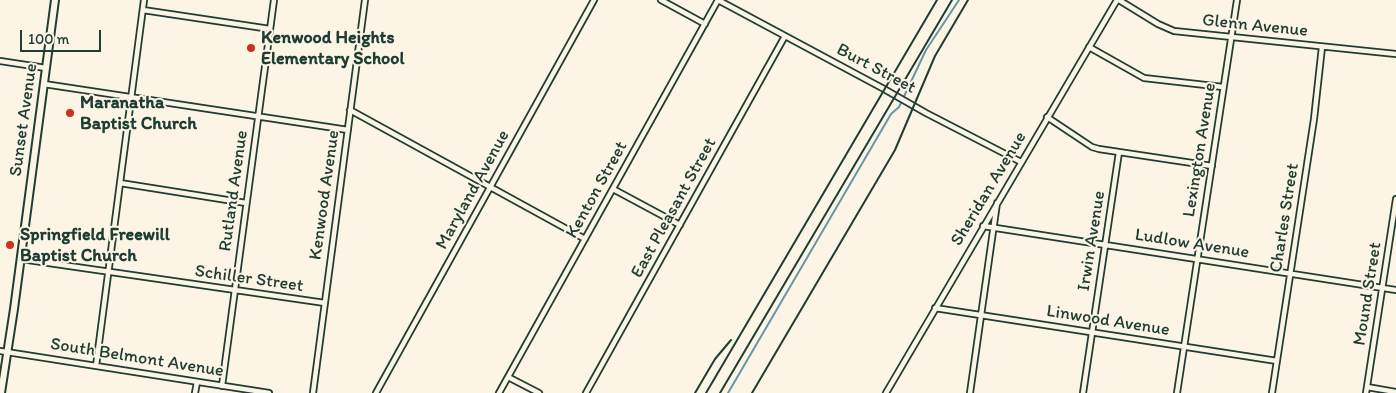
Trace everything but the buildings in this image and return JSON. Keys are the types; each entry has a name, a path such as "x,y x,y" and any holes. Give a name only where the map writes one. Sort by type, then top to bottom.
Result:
{"street":[{"name":"Sunset Avenue","path":"1,393 21,259 55,0"},
{"path":"96,366 144,0"},
{"name":"Rutland Avenue","path":"222,386 274,0"},
{"name":"Kenwood Avenue","path":"313,393 365,0"},
{"name":"Maryland Avenue","path":"376,393 594,0"},
{"path":"661,0 705,24"},
{"name":"Kenton Street","path":"499,393 718,0"},
{"name":"Burt Street","path":"718,0 1021,162"},
{"name":"Glenn Avenue","path":"1118,0 1167,29 1184,33 1396,54"},
{"name":"Sheridan Avenue","path":"886,393 1118,0"},
{"name":"Lexington Avenue","path":"1177,393 1237,0"},
{"path":"143,10 270,29"},
{"name":"East Pleasant Street","path":"586,393 785,36"},
{"path":"1089,47 1144,78 1224,87"},
{"name":"Charles Street","path":"1272,393 1314,118 1322,47"},
{"path":"0,61 46,68"},
{"path":"44,84 348,130"},
{"path":"350,110 585,239"},
{"path":"1048,117 1092,147 1212,166"},
{"name":"Irwin Avenue","path":"1082,393 1119,152"},
{"path":"120,183 246,203"},
{"path":"613,189 680,226"},
{"name":"Mound Street","path":"1366,393 1396,199"},
{"path":"970,393 998,202"},
{"name":"Ludlow Avenue","path":"983,226 1396,290"},
{"name":"Schiller Street","path":"21,259 325,304"},
{"name":"Linwood Avenue","path":"935,308 1277,361"},
{"name":"South Belmont Avenue","path":"0,351 269,393"},
{"path":"508,377 539,393"},
{"path":"195,393 197,382"},
{"path":"1367,387 1396,392"}],"waterway":[{"path":"728,393 891,114 899,107 926,50 959,0"}],"railway":[{"path":"706,393 937,0"},
{"path":"720,393 952,0"},
{"path":"752,393 895,150 935,56 968,0"},
{"path":"695,393 715,359 731,340"}],"place":[{"name":"Kenwood Heights Elementary School","path":"251,48"},
{"name":"Maranatha Baptist Church","path":"70,113"},
{"name":"Springfield Freewill Baptist Church","path":"10,245"}]}
